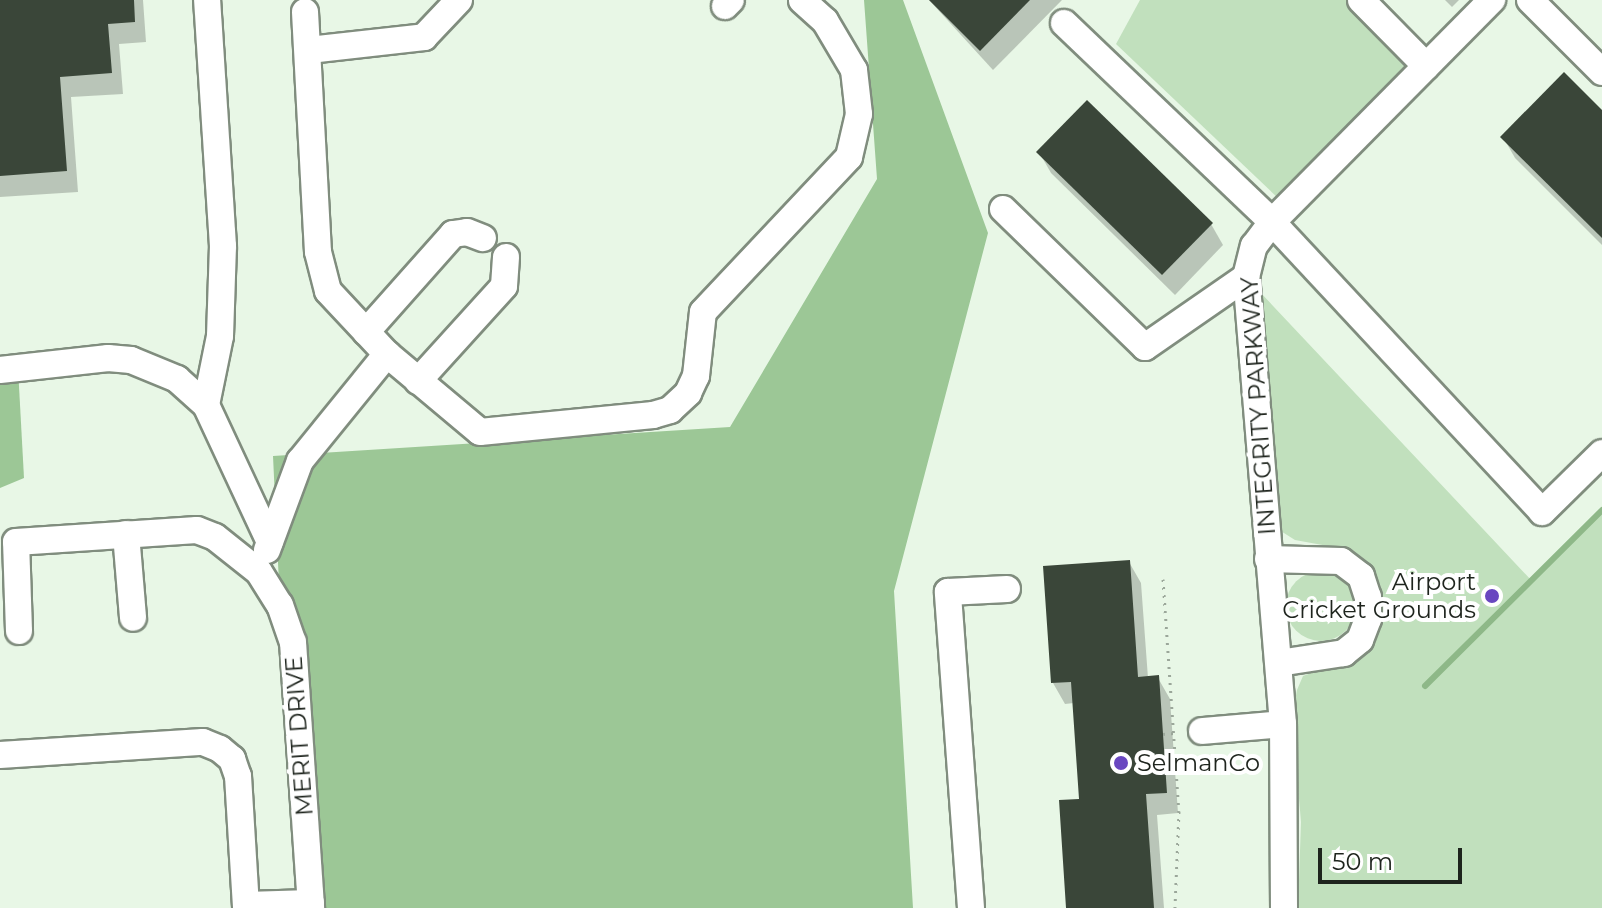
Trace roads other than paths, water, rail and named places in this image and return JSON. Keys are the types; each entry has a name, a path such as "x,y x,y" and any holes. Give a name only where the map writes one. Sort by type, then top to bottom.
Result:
{"street":[{"path":"206,405 220,336 223,246 207,0"},
{"path":"309,50 424,37 459,0"},
{"path":"1361,0 1426,66"},
{"name":"INTEGRITY PARKWAY","path":"1284,908 1283,724 1246,277 1254,246 1272,222 1492,0"},
{"path":"1530,0 1602,72"},
{"path":"305,12 318,252 328,291 387,354 480,432 653,415 670,410 688,393 696,376 703,312 849,157 859,114 854,70 825,21 804,1"},
{"path":"1064,23 1272,222 1542,512 1602,453"},
{"path":"1003,209 1145,347 1246,277"},
{"path":"366,332 453,234 467,232 483,238"},
{"path":"418,381 504,286 506,257"},
{"path":"259,572 300,461 387,354"},
{"path":"0,370 131,360 177,379 206,405 270,542"},
{"name":"MERIT DRIVE","path":"19,631 16,542 197,530 215,537 259,572 280,605 293,642 311,906"},
{"path":"126,534 133,618"},
{"path":"1268,559 1341,561 1361,576 1368,597 1368,619 1360,640 1344,653 1279,663"},
{"path":"971,908 948,592 1007,589"},
{"path":"1202,731 1283,724"},
{"path":"0,755 203,742 220,749 232,759 238,776 246,907 311,906"}],"waterway":[{"path":"1425,686 1602,510"}],"place":[{"name":"Airport Cricket Grounds","path":"1492,596"},
{"name":"SelmanCo","path":"1121,763"}]}
